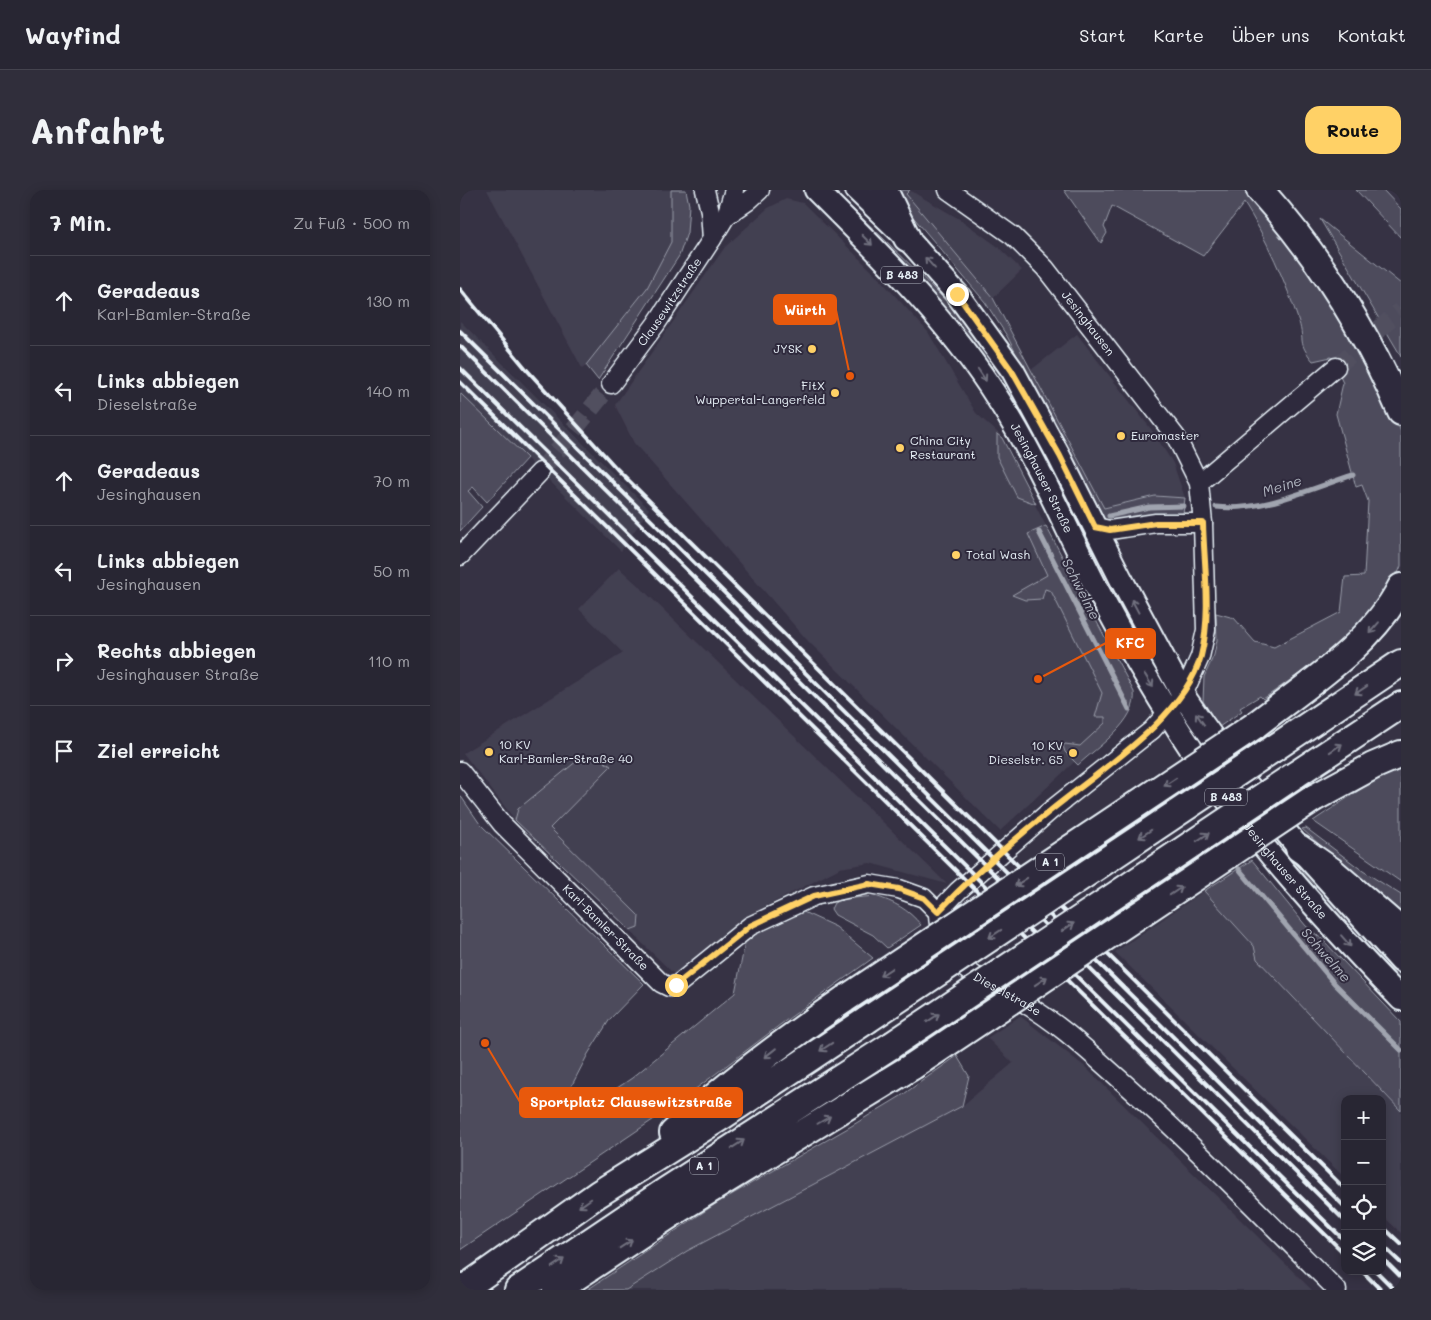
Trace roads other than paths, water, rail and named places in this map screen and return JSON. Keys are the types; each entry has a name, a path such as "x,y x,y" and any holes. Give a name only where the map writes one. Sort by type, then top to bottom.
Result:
{"highway":[{"path":"884,190 907,238"},
{"path":"1260,190 1292,226 1401,398"},
{"path":"1382,370 1401,412"},
{"name":"A 1","path":"626,1176 712,1097 780,1045 1254,726 1357,644 1379,622 1401,588"},
{"name":"A 1","path":"462,1290 626,1176 724,1115 1401,663"},
{"name":"A 1","path":"518,1290 667,1190 892,1045 1401,705"},
{"path":"556,1290 687,1204 913,1066 1314,798 1373,766 1401,754"},
{"path":"1299,848 1332,871 1401,931"}],"main road":[{"name":"Jesinghauser Straße","path":"816,190 903,277 966,350 999,399 1036,466 1099,593 1147,679 1176,703 1241,777 1299,848 1401,961"},
{"name":"Jesinghauser Straße","path":"858,190 907,238 957,294 1012,371 1060,456 1095,527 1212,778 1262,844 1354,950 1401,999"}],"street":[{"path":"705,190 710,211 712,239"},
{"name":"Clausewitzstraße","path":"611,384 656,324 712,239 726,216 734,190"},
{"name":"Clausewitzstraße","path":"726,216 760,190"},
{"name":"Jesinghausen","path":"948,190 1013,236 1045,268 1176,437 1199,482 1203,523 1206,630 1200,658 1176,703"},
{"path":"1199,482 1336,367"},
{"path":"460,556 540,472"},
{"path":"1095,527 1110,530 1156,523 1203,523"},
{"path":"938,912 958,891 1050,811 1152,730 1176,703"},
{"name":"Karl-Bamler-Straße","path":"460,770 502,824 661,983 669,986 676,985 750,926 814,896 869,884 899,889 924,898 938,912"},
{"name":"Dieselstraße","path":"938,912 941,937 958,965 1028,1005 1054,1024 1164,1119 1337,1290"}],"waterway":[{"name":"Meine","path":"1216,507 1233,508 1268,503 1353,475"},
{"name":"Meine","path":"1109,516 1149,507 1184,506"},
{"name":"Schwelme","path":"1039,532 1129,709"},
{"name":"Schwelme","path":"1239,869 1334,983 1401,1050"}],"tunnel":[{"path":"1336,367 1401,310"},
{"path":"540,472 611,384"}],"railway":[{"path":"460,289 527,370 617,469 1341,1185"},
{"path":"460,331 1341,1203"},
{"path":"460,346 1341,1217"},
{"path":"460,368 1341,1237"},
{"path":"460,382 1341,1250"},
{"path":"1386,1230 1401,1244"},
{"path":"1386,1249 1401,1263"},
{"path":"1386,1262 1401,1277"},
{"path":"1366,1275 1381,1290"},
{"path":"1380,1275 1395,1290"}],"place":[{"name":"JYSK","path":"812,349"},
{"name":"Würth","path":"850,376"},
{"name":"FitX Wuppertal-Langerfeld","path":"835,393"},
{"name":"Euromaster","path":"1121,436"},
{"name":"China City Restaurant","path":"900,448"},
{"name":"Total Wash","path":"956,555"},
{"name":"KFC","path":"1038,679"},
{"name":"10 KV Karl-Bamler-Straße 40","path":"489,752"},
{"name":"10 KV Dieselstr. 65","path":"1073,753"},
{"name":"Sportplatz Clausewitzstraße","path":"485,1043"}]}
